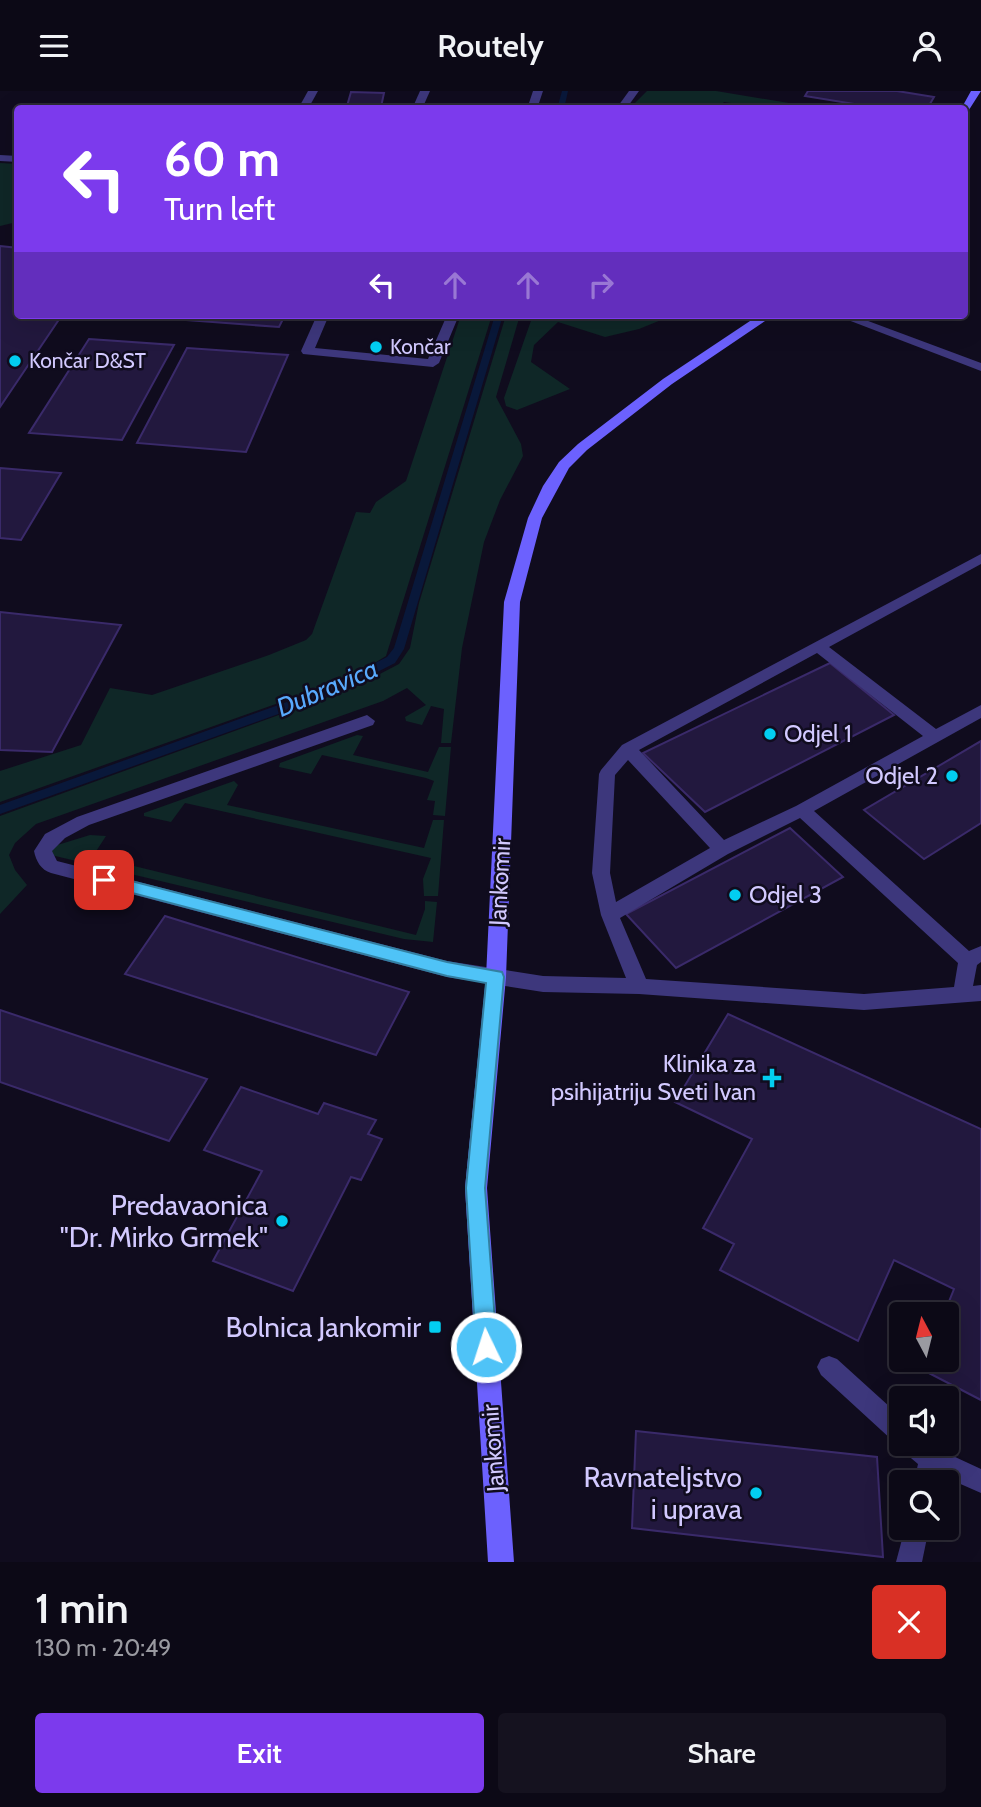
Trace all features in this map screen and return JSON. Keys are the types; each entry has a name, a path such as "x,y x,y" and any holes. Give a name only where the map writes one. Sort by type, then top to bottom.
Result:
{"street":[{"path":"321,319 307,351 433,363 451,319"},
{"name":"Jankomir","path":"501,1562 476,1188 496,977 512,602 519,570 547,492 572,456 719,345 761,319"},
{"path":"852,319 981,367"},
{"path":"639,986 610,915 601,873 607,774 628,749 981,558"},
{"path":"818,646 935,737"},
{"path":"610,915 722,849 802,810 981,711"},
{"path":"367,721 55,833 42,852 43,860 51,866 447,969 543,984 639,986 864,1002 972,993 974,957 802,810"},
{"path":"628,749 722,849"},
{"path":"829,1367 889,1422"},
{"path":"924,1462 981,1481"},
{"path":"909,1562 914,1540"}],"green space":[{"path":"647,91 716,91 789,103 779,105 732,105 724,102 721,105 633,105"},
{"path":"0,163 14,164 14,223 0,226"},
{"path":"460,319 491,319 386,656 368,667 298,696 0,802 0,771 81,745 110,688 152,695 306,640 312,634 356,512 370,513 376,502 406,481"},
{"path":"505,319 519,319 496,397 521,444 523,456 500,500 484,542 462,648 451,743 441,743 444,709 431,706 422,725 406,721 405,717 426,705 407,688 383,701 36,824 15,843 9,855 15,870 27,885 0,914 0,816 353,688 399,664 410,648 419,603"},
{"path":"532,319 664,319 639,329 605,337 558,322 534,345 531,362 570,389 517,410 506,406 504,398"},
{"path":"357,735 363,736 353,755 428,772 439,747 451,747 445,816 433,815 435,801 427,800 434,781 426,778 322,755 311,774 279,767 280,763"},
{"path":"234,781 238,785 227,805 424,848 433,820 444,820 438,896 424,896 423,879 431,858 185,803 171,822 144,816 144,813"},
{"path":"90,835 106,836 93,856 416,935 425,901 437,902 433,942 404,939 51,855 51,847"}],"building":[{"path":"808,91 897,91 934,97 929,105 860,105 805,96"},
{"path":"351,92 384,93 381,105 347,105"},
{"name":"Končar D&ST","path":"0,246 14,248 14,319 59,319 0,407"},
{"path":"172,319 283,319 279,327"},
{"path":"89,339 174,345 122,440 29,433"},
{"path":"187,348 288,355 246,452 137,443"},
{"path":"0,468 61,473 21,540 0,538"},
{"path":"0,612 121,625 52,752 0,750"},
{"name":"Odjel 1","path":"830,663 894,715 705,812 643,753"},
{"name":"Odjel 2","path":"981,741 981,823 924,859 864,810"},
{"name":"Odjel 3","path":"790,828 843,877 676,968 626,914"},
{"path":"165,916 409,992 376,1055 125,974"},
{"path":"0,1010 207,1079 169,1141 0,1082"},
{"path":"728,1014 981,1129 981,1400 959,1389 959,1386 927,1372 959,1372 959,1302 949,1302 954,1289 894,1260 858,1341 720,1270 734,1244 703,1228 752,1139 675,1102"},
{"name":"Predavaonica \"Dr. Mirko Grmek\"","path":"241,1087 318,1114 324,1103 376,1120 368,1134 382,1139 361,1180 351,1177 293,1291 213,1261 262,1171 204,1150"},
{"name":"Ravnateljstvo i uprava","path":"636,1431 877,1457 883,1557 632,1528"}],"waterway":[{"name":"Dubravica","path":"561,105 565,91"},
{"name":"Dubravica","path":"0,810 330,691 391,660 399,649 498,319"}],"place":[{"name":"Končar","path":"376,347"},
{"name":"Končar D&ST","path":"15,361"},
{"name":"Odjel 1","path":"770,734"},
{"name":"Odjel 2","path":"952,776"},
{"name":"Odjel 3","path":"735,895"},
{"name":"Klinika za psihijatriju Sveti Ivan","path":"772,1078"},
{"name":"Predavaonica \"Dr. Mirko Grmek\"","path":"282,1221"},
{"name":"Bolnica Jankomir","path":"435,1327"},
{"name":"Ravnateljstvo i uprava","path":"756,1493"}],"route":[{"path":"104,880 447,969 496,977 476,1188 486,1347"}]}
